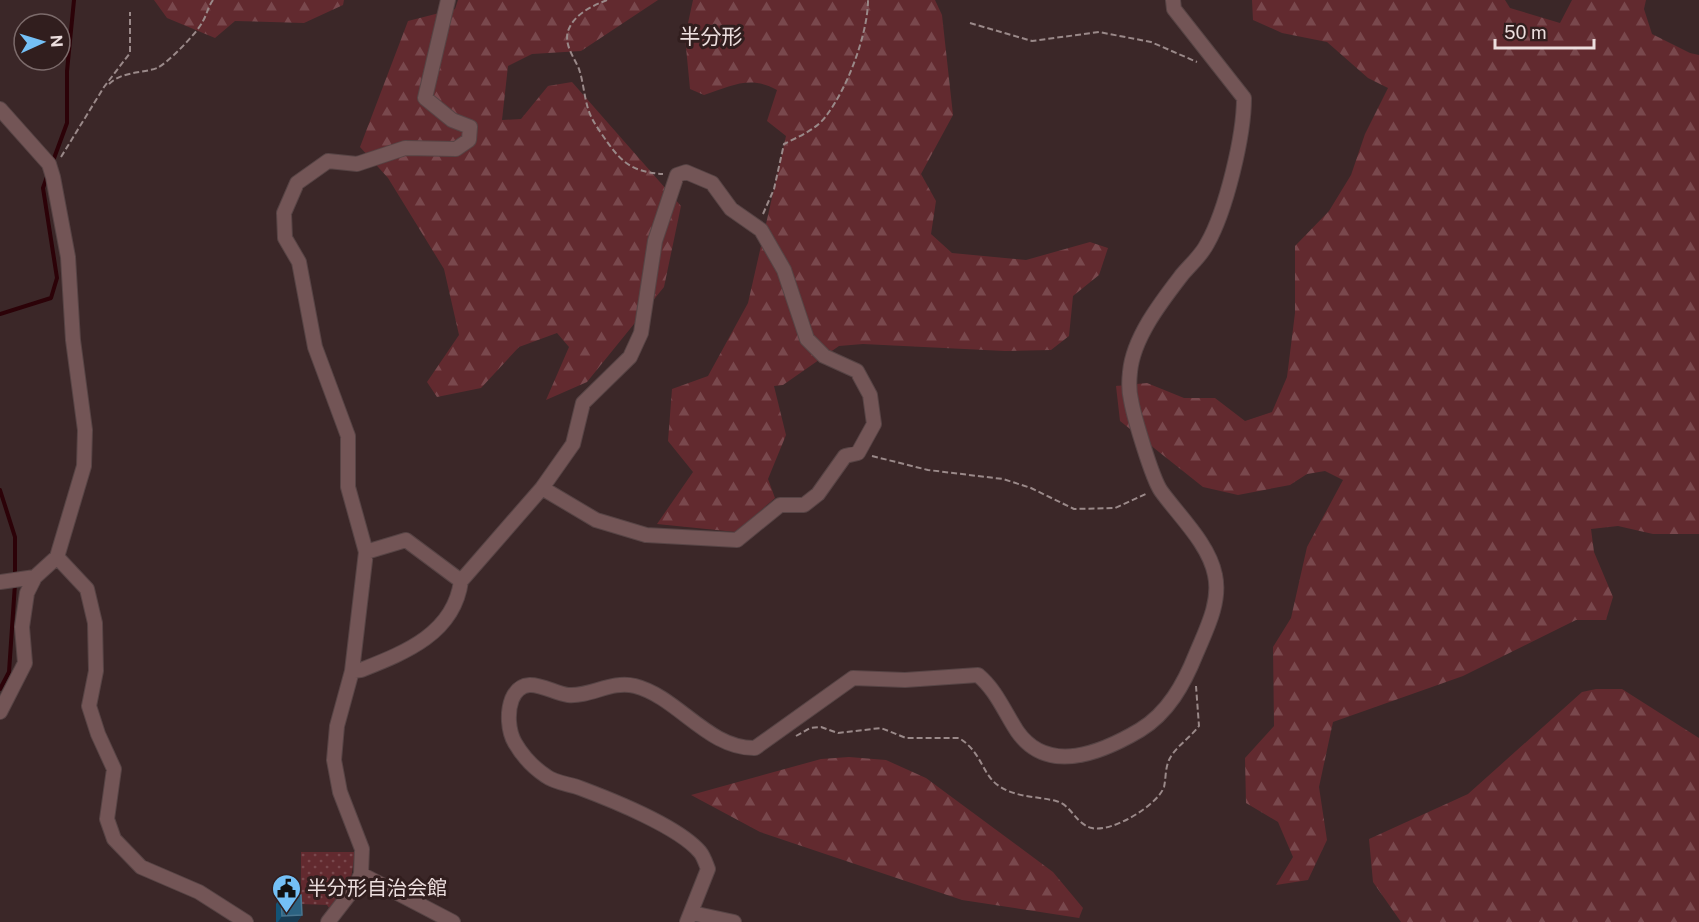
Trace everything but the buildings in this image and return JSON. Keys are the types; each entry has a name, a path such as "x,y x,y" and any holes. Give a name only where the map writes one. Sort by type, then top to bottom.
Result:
{"street":[{"path":"328,922 355,887 361,874 362,849 340,792 334,760 337,726 352,671 366,552 348,487 348,436 315,347 299,262 285,238 284,213 297,183 328,161 357,164 405,148 456,149 469,140 470,127 452,120 425,98 448,0"},
{"path":"734,922 690,918 708,869 701,853 681,837 643,816 580,788 547,777 522,753 513,740 509,723 513,699 518,691 533,684 548,687 566,695 581,695 603,687 634,686 654,695 723,740 740,748 755,748 853,678 905,680 978,675 991,686 1019,733 1037,749 1060,758 1092,754 1124,740 1158,719 1190,670 1213,613 1216,577 1197,539 1159,488 1130,399 1130,371 1143,333 1180,278 1207,244 1224,200 1244,114 1244,98 1174,9 1173,0"},
{"path":"0,109 49,164 53,177 68,257 74,340 85,430 84,466 57,556 35,577 27,593 22,627 24,663 0,712"},
{"path":"352,671 361,670 412,650 446,622 460,591 461,581 542,488 573,444 583,403 630,357 641,333 655,241 677,175 686,172 712,183 731,209 757,227 784,270 807,339 824,356 857,371 870,395 874,424 858,453 845,456 818,494 804,505 780,505 737,540 646,535 596,520 542,488"},
{"path":"366,552 405,540 461,581"},
{"path":"57,556 87,589 95,623 96,671 89,706 98,734 114,769 107,819 114,839 141,867 199,892 246,922"},
{"path":"0,582 35,577"},
{"path":"361,874 453,922"}],"path":[{"path":"104,87 115,78 160,66 203,22 206,9 213,0"},
{"path":"606,0 588,8 572,23 567,33 568,46 580,71 594,126 600,131 610,149 632,168 655,174 677,175"},
{"path":"757,227 774,189 784,144 825,118 840,94 857,54 868,10 868,0"},
{"path":"53,177 59,160 104,87 130,53 130,12"},
{"path":"970,23 1032,41 1099,32 1151,42 1205,65"},
{"path":"858,453 928,470 1003,478 1031,488 1074,509 1115,508 1159,488"},
{"path":"793,738 810,728 821,728 838,733 881,728 906,738 959,738 978,754 992,780 1000,787 1030,799 1057,801 1065,805 1079,822 1089,828 1108,829 1155,800 1163,789 1168,762 1199,726 1196,688 1190,670"}],"green space":[{"path":"154,0 344,0 343,5 304,23 235,21 215,38 167,18"},
{"path":"458,0 658,0 581,51 532,54 508,66 502,120 521,119 548,86 572,82 681,206 664,287 587,382 546,400 569,347 557,333 519,347 481,388 437,397 427,382 459,335 444,269 388,178 360,147 408,21 455,9"},
{"path":"693,0 935,0 942,15 953,115 921,174 936,201 931,234 952,253 1026,260 1090,242 1108,248 1099,275 1073,296 1069,336 1051,350 1005,351 863,344 839,346 783,385 774,386 786,435 768,479 775,498 736,532 657,524 693,472 668,441 672,389 708,376 748,303 786,136 767,121 777,90 758,83 732,86 704,95 690,89 685,37"},
{"path":"1252,0 1505,0 1510,8 1560,23 1572,0 1646,0 1644,9 1652,34 1690,53 1699,55 1699,534 1653,534 1618,526 1591,529 1594,552 1613,597 1606,620 1576,620 1463,676 1333,722 1319,787 1327,840 1308,880 1276,885 1293,857 1278,822 1246,803 1245,758 1274,726 1273,647 1291,618 1307,547 1343,480 1325,471 1307,474 1290,485 1238,495 1203,487 1120,421 1116,386 1147,383 1184,398 1215,398 1245,421 1272,412 1287,377 1295,313 1295,246 1329,211 1351,175 1365,134 1388,88 1368,78 1327,42 1282,33 1253,20"},
{"path":"1596,689 1622,689 1699,738 1699,922 1401,922 1373,882 1369,839 1468,794 1582,692"},
{"path":"849,757 886,760 926,778 1053,872 1083,908 1079,918 962,900 760,832 691,795 821,759"},
{"path":"301,852 355,852 351,879 329,908 327,905 301,904"}],"waterway":[{"path":"53,161 67,123 67,71 74,0"},
{"path":"0,314 51,298 57,278 43,188 48,174"},
{"path":"0,490 15,537 15,577"},
{"path":"0,689 9,672 15,584"}],"place":[{"name":"半分形自治会館","path":"286,914"}],"district":[{"name":"半分形","path":"711,37"}]}
